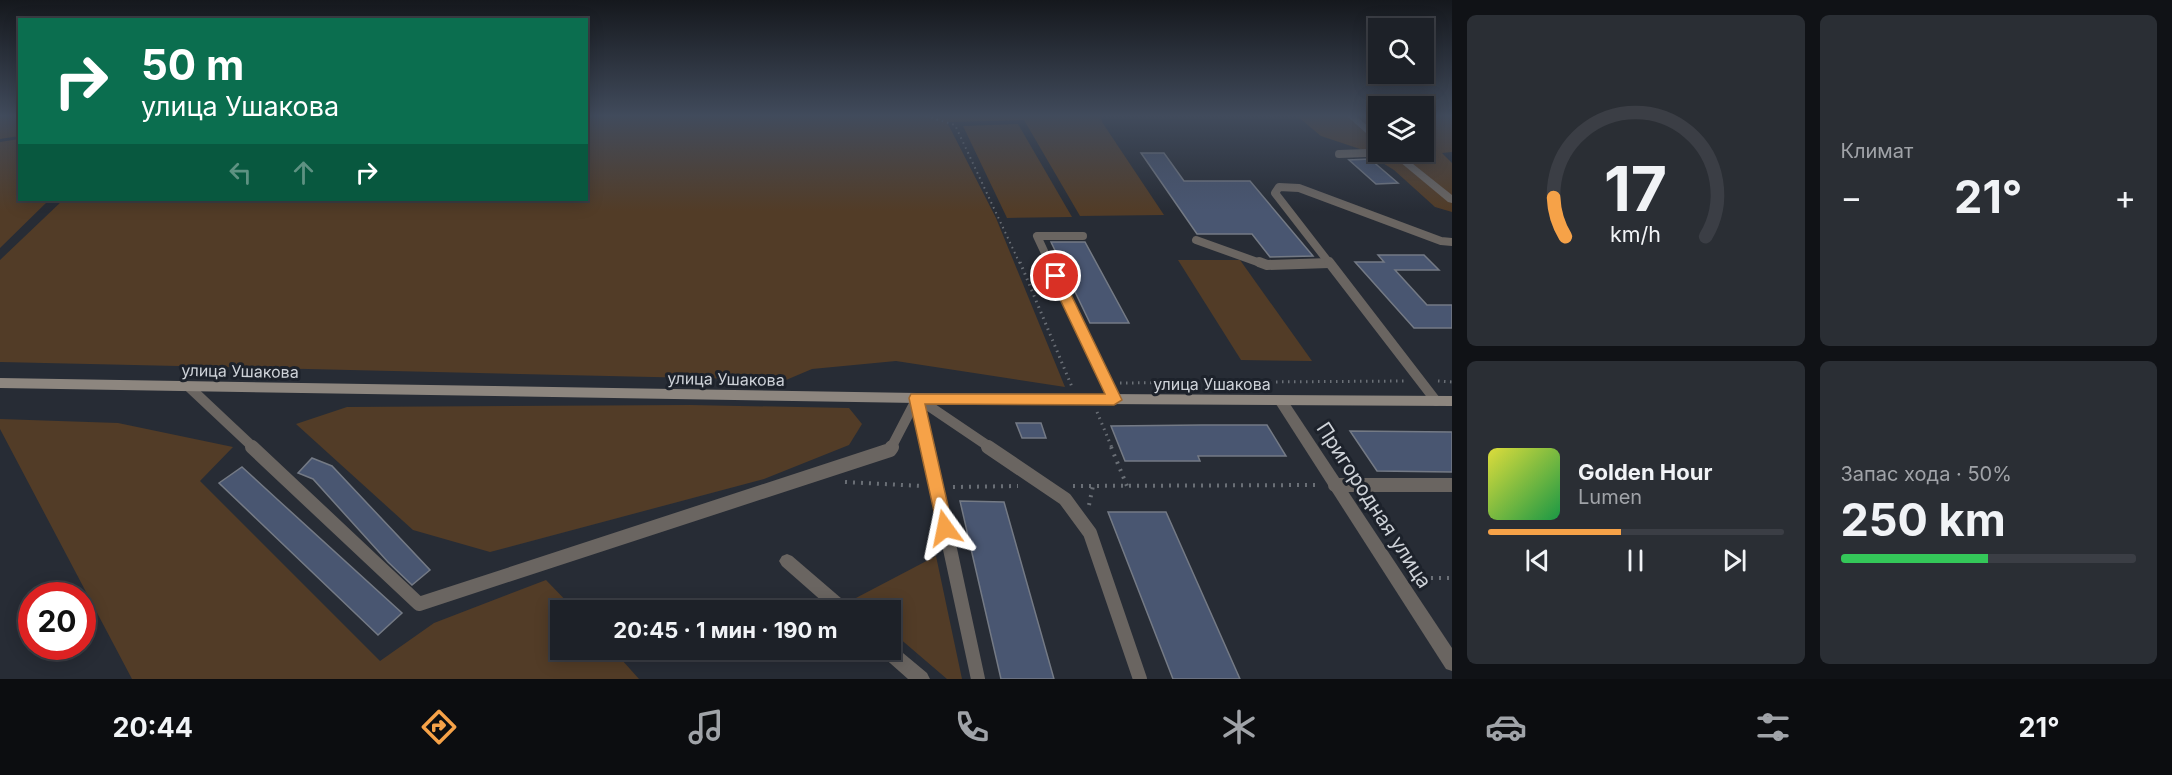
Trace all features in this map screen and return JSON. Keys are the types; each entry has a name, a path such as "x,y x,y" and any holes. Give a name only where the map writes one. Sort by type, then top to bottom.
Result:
{"main road":[{"name":"улица Ушакова","path":"0,383 917,398 1452,400"}],"street":[{"path":"1406,162 1452,201"},
{"name":"Пригородная улица","path":"1281,401 1452,663"},
{"path":"787,561 832,600"},
{"path":"899,660 921,679"}],"lane":[{"path":"1340,154 1368,153"},
{"path":"1436,401 1275,193 1279,187 1299,188 1441,241 1452,242"},
{"path":"1083,236 1037,236 1114,400"},
{"path":"1196,240 1267,265 1329,263"},
{"path":"189,387 419,604 890,450 917,398"},
{"path":"917,398 978,679"},
{"path":"917,398 1065,499 1090,533 1140,679"},
{"path":"1335,485 1452,485"}],"path":[{"path":"966,148 1003,222 1077,399"},
{"path":"1106,383 1452,381"},
{"path":"1091,400 1127,486"},
{"path":"1396,578 1452,578"}],"shaded area":[{"path":"0,148 18,148 18,201 48,201 0,248"},
{"path":"588,148 960,148 996,218 1065,387 896,361 812,369 786,380 0,362 0,260 62,201 588,201"},
{"path":"973,148 1032,148 1072,217 1007,218"},
{"path":"1040,148 1119,148 1164,215 1080,216"},
{"path":"1356,148 1368,148 1368,154 1360,149"},
{"path":"1434,148 1452,148 1452,152 1442,153 1452,163 1452,212 1435,207 1394,170 1381,162 1434,162"},
{"path":"1178,260 1240,260 1312,361 1241,360"},
{"path":"690,405 849,408 862,424 849,445 764,479 490,552 413,530 296,424 347,407"},
{"path":"0,419 118,423 233,447 200,481 380,661 434,623 546,580 565,600 550,600 550,660 622,660 639,679 132,679 96,611 96,582 81,582 0,429"},
{"path":"936,556 962,679 947,679 901,640 901,600 854,599"}],"building":[{"path":"1141,153 1164,153 1184,181 1250,181 1313,256 1270,257 1252,234 1197,234"},
{"path":"1368,159 1368,162 1374,162 1398,183 1376,184 1349,160"},
{"path":"1051,242 1085,242 1129,323 1090,323"},
{"path":"1378,255 1424,255 1439,270 1395,270 1427,305 1452,305 1452,328 1414,328 1355,262 1384,262"},
{"path":"1016,423 1041,423 1046,438 1022,438"},
{"path":"1267,425 1286,456 1198,456 1200,461 1125,461 1111,426"},
{"path":"1350,431 1452,432 1452,472 1377,471"},
{"path":"312,458 332,466 430,570 412,585 388,562 313,479 298,473"},
{"path":"242,467 402,613 378,635 219,483"},
{"path":"960,501 1004,502 1054,679 1001,679"},
{"path":"1108,512 1166,512 1240,679 1173,679"}],"route":[{"path":"945,528 917,398 1114,400 1056,276"}]}
